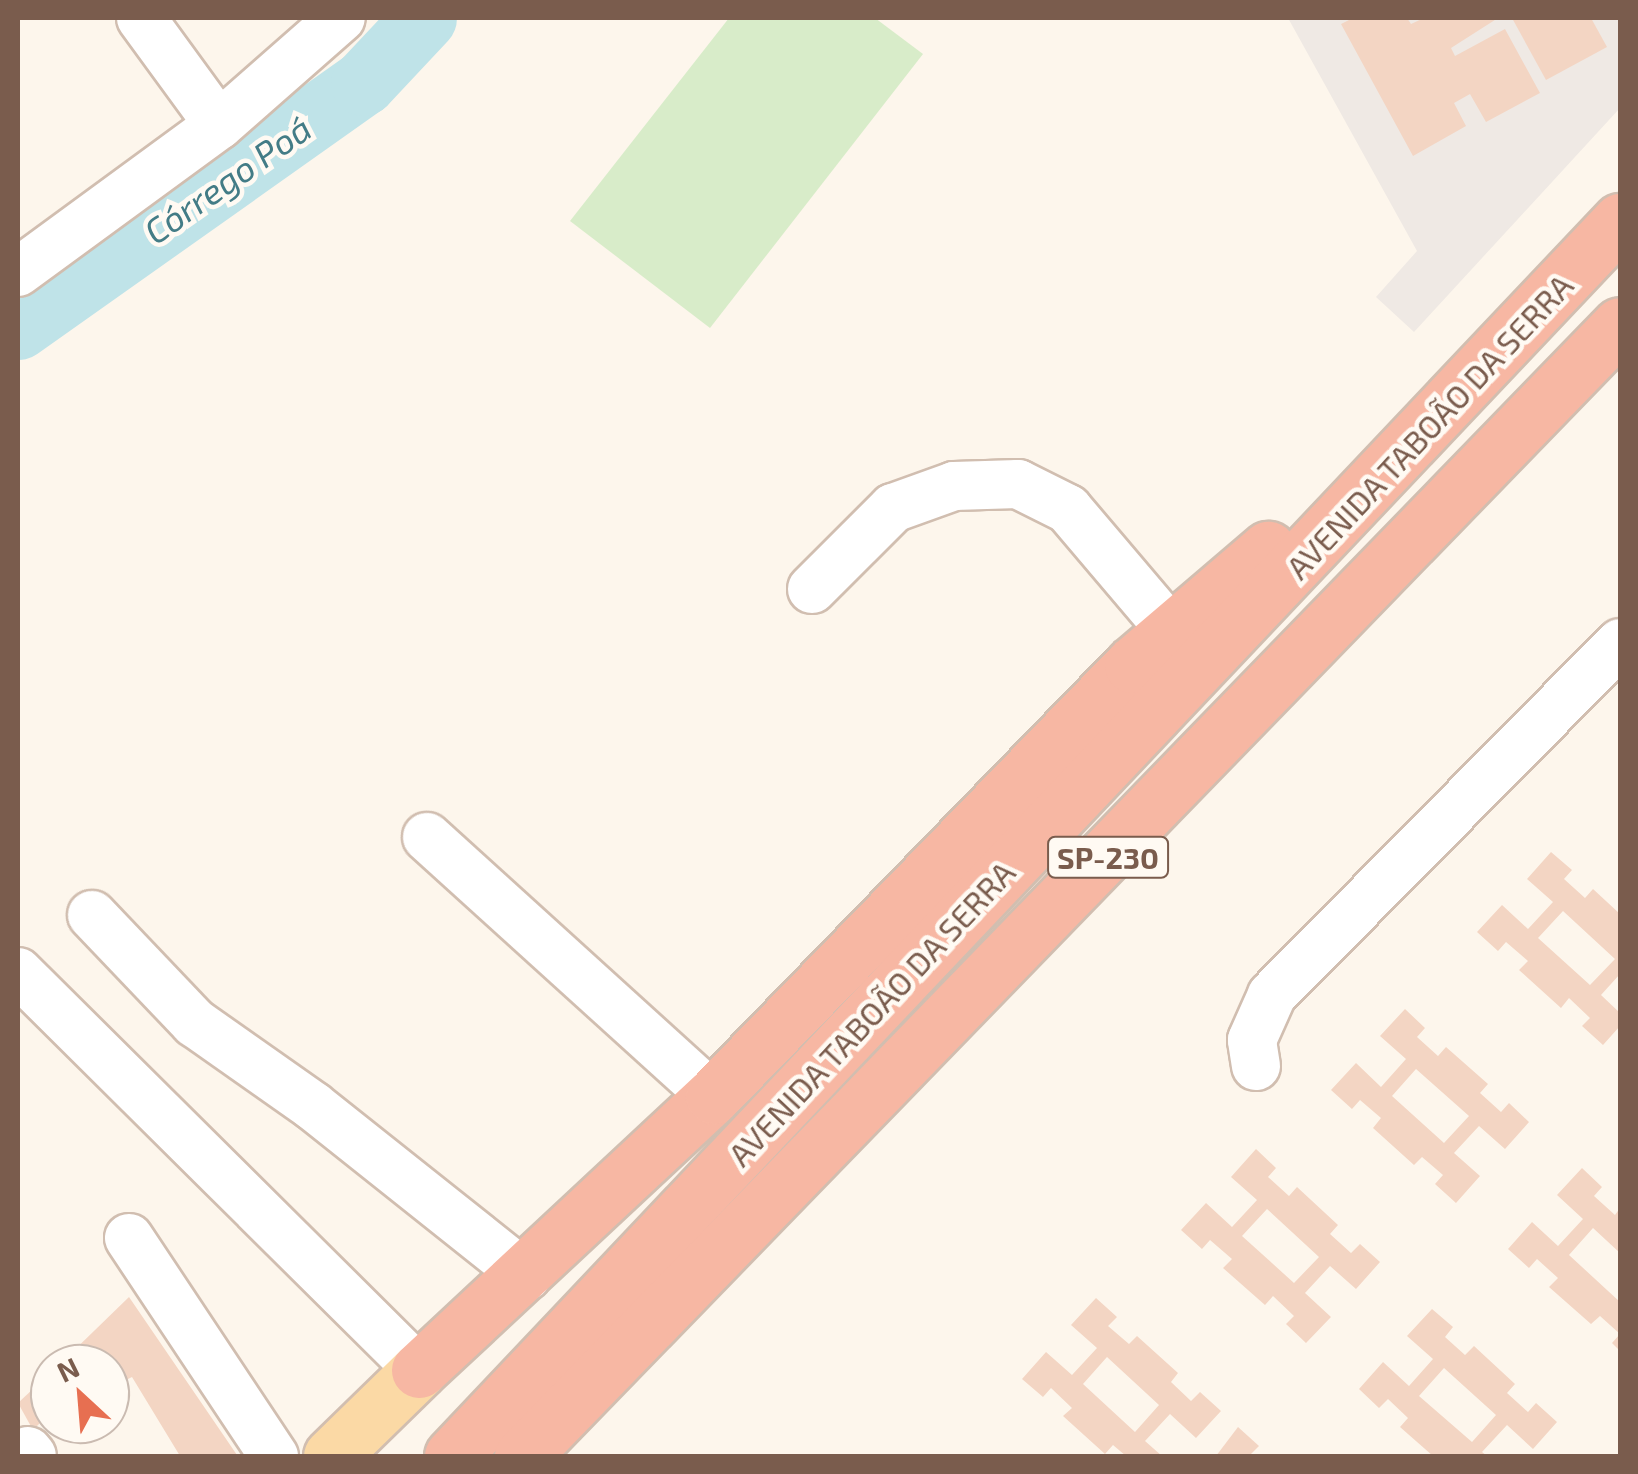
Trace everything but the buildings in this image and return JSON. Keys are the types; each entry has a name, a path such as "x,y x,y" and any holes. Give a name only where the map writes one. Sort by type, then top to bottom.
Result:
{"highway":[{"name":"AVENIDA TABOÃO DA SERRA","path":"452,1453 1468,388 1620,221"},
{"name":"AVENIDA TABOÃO DA SERRA","path":"522,1456 1620,325"},
{"path":"418,1370 527,1276 713,1096 1132,665 1399,434 1468,388"},
{"path":"543,1456 591,1384"}],"main road":[{"path":"332,1456 418,1370"}],"street":[{"path":"141,18 218,126"},
{"path":"18,272 218,126 341,18"},
{"path":"812,589 893,508 954,486 1018,484 1068,509 1173,633"},
{"path":"1256,1066 1252,1040 1261,1015 1304,962 1620,642"},
{"path":"427,837 713,1096"},
{"path":"92,915 195,1024 313,1106 527,1276"},
{"path":"18,972 418,1370"},
{"path":"129,1238 274,1456"}],"shaded area":[{"path":"1288,18 1620,18 1620,108 1414,332 1376,297 1417,251"}],"green space":[{"path":"729,18 875,18 923,54 710,328 570,221"}],"waterway":[{"name":"Córrego Poá","path":"18,327 363,83 424,18"}]}
